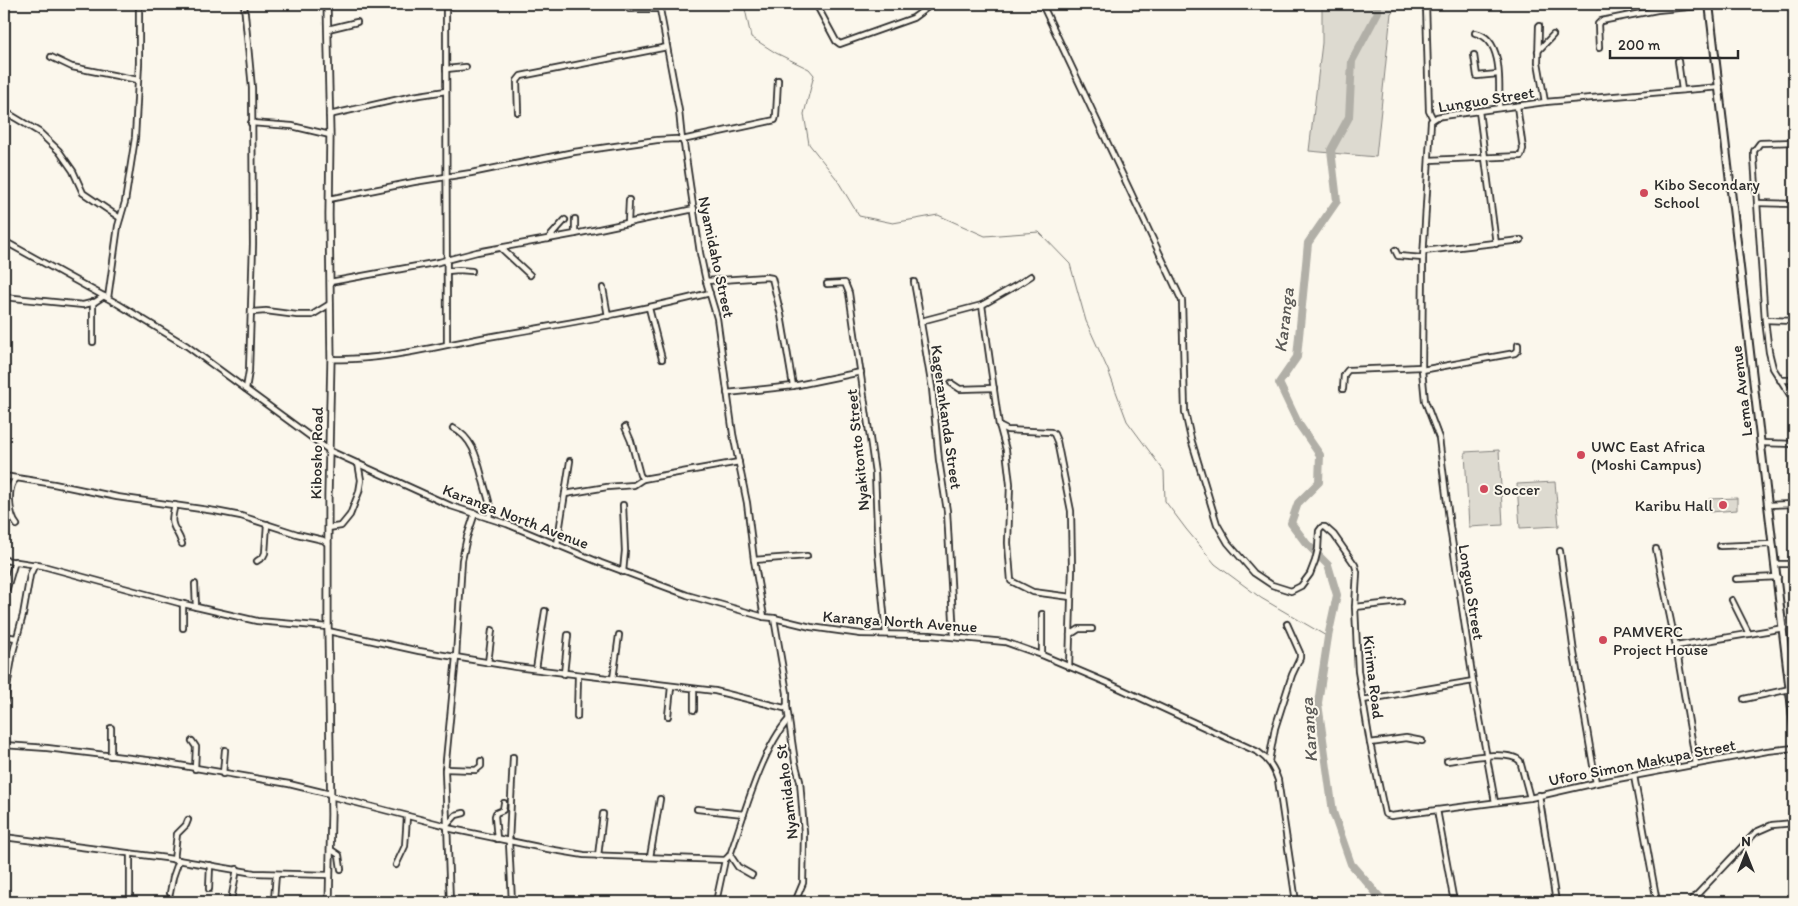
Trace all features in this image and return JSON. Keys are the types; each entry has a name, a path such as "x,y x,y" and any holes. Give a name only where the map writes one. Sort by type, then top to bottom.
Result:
{"main road":[{"name":"Lema Avenue","path":"1710,4 1768,505 1791,668 1790,689 1794,726"}],"street":[{"path":"4,297 83,305 106,297 120,218 125,202 135,138 139,4"},
{"path":"244,4 252,88 253,244 252,312 246,390"},
{"name":"Kibosho Road","path":"327,4 330,135 331,359 328,528 329,902"},
{"path":"448,344 446,5 456,4"},
{"path":"625,4 629,9 659,6"},
{"path":"816,4 836,41 840,44 913,18 932,4"},
{"name":"Kirima Road","path":"1042,4 1092,107 1124,180 1180,293 1183,309 1185,412 1191,439 1218,524 1228,543 1254,573 1272,585 1285,590 1295,590 1301,586 1310,574 1318,550 1319,531 1322,527 1325,527 1334,535 1355,565 1358,580 1355,607 1355,637 1370,743 1385,814 1391,816 1437,810"},
{"path":"1426,4 1429,111 1433,119"},
{"path":"1599,48 1598,22 1657,10 1710,4"},
{"name":"Nyamidaho Street","path":"659,6 706,281 717,318 727,393 750,519 754,560 764,617"},
{"path":"328,29 357,22"},
{"path":"1539,26 1539,73 1545,102"},
{"path":"1475,33 1483,35 1495,51 1497,58 1499,108"},
{"path":"1538,51 1553,35"},
{"path":"518,112 517,80 521,76 667,47"},
{"path":"1474,55 1477,76 1498,74"},
{"path":"51,57 72,67 138,80"},
{"path":"1678,61 1682,90"},
{"path":"446,69 466,67"},
{"path":"329,199 574,152 657,140 682,140 774,120 776,116 778,80"},
{"name":"Lunguo Street","path":"1423,386 1423,258 1431,124 1433,119 1442,116 1545,102 1720,87"},
{"path":"329,115 413,96 446,91"},
{"path":"1429,160 1521,156 1523,149 1517,106"},
{"path":"4,111 39,132 59,151 73,171 83,193 120,218"},
{"path":"1479,111 1496,244"},
{"path":"251,123 292,126 330,135"},
{"path":"1794,142 1764,142 1756,146 1754,158 1764,320 1771,361 1780,380 1794,401"},
{"path":"628,224 629,200"},
{"path":"1757,203 1794,204"},
{"path":"330,282 694,210"},
{"path":"548,239 565,220"},
{"path":"575,220 575,234"},
{"path":"1424,252 1521,240"},
{"name":"Karanga North Avenue","path":"4,241 106,297 187,346 330,451 418,492 489,518 623,572 687,595 764,617 833,631 861,634 954,637 1005,642 1042,655 1139,697 1258,752 1269,761"},
{"path":"501,248 530,274"},
{"path":"1395,250 1398,256 1423,258"},
{"path":"447,271 472,271"},
{"path":"921,321 982,305 1031,276"},
{"path":"706,281 772,278 781,315 793,386"},
{"name":"Kagerankanda Street","path":"914,282 948,511 954,637"},
{"name":"Nyakitonto Street","path":"827,284 842,283 846,285 861,372 874,473 878,551 886,634"},
{"path":"603,288 608,316"},
{"path":"331,359 367,358 448,344 608,316 710,293"},
{"path":"93,302 93,342"},
{"path":"252,312 266,311 312,315 330,304"},
{"path":"982,305 998,422 1006,450 1010,484 1008,543 1011,581 1033,592 1071,597"},
{"path":"649,308 662,360"},
{"path":"1764,320 1794,321"},
{"path":"1343,388 1344,375 1348,370 1422,368 1516,353 1518,345"},
{"path":"727,393 793,386 861,372"},
{"path":"1780,380 1794,380"},
{"path":"951,383 960,389 994,388"},
{"name":"Longuo Street","path":"1423,386 1427,408 1439,438 1473,681 1495,802"},
{"path":"625,426 640,475 644,479"},
{"path":"454,428 467,439 477,458 490,502 489,518"},
{"path":"1000,428 1007,430 1046,431 1051,432 1056,437 1071,511 1070,667"},
{"path":"1761,443 1794,444"},
{"path":"557,545 570,461"},
{"path":"565,494 634,484 644,479 739,462"},
{"path":"328,528 341,526 350,515 361,484 358,463"},
{"path":"4,476 117,497 232,514 323,540 328,544"},
{"path":"17,478 11,484 10,501 11,515 17,525"},
{"path":"1768,505 1794,504"},
{"path":"175,505 172,517 173,526 182,544"},
{"path":"623,505 625,551 623,572"},
{"path":"450,902 445,769 456,657 462,560 475,513"},
{"path":"256,561 263,557 267,524"},
{"path":"1720,546 1773,544"},
{"path":"1656,550 1676,646 1696,764"},
{"path":"1560,551 1574,653 1596,783"},
{"path":"754,560 807,556"},
{"path":"4,560 35,564 257,622 328,629 488,663 578,676 725,693 778,708 786,707"},
{"path":"7,588 15,561"},
{"path":"4,705 16,638 25,607 30,575 35,564"},
{"path":"1776,564 1794,564"},
{"path":"1736,580 1778,577"},
{"path":"195,584 196,607"},
{"path":"1732,600 1749,634"},
{"path":"1355,607 1401,602"},
{"path":"183,604 183,628"},
{"path":"536,669 544,611"},
{"path":"1042,614 1042,655"},
{"name":"Nyamidaho St","path":"774,618 786,685 786,707 800,781 805,839 804,882 795,902"},
{"path":"1287,624 1300,653 1300,658 1292,675 1275,728 1269,761 1274,768 1278,780 1296,902"},
{"path":"1676,646 1784,628"},
{"path":"1070,635 1079,629 1092,629"},
{"path":"488,663 492,630"},
{"path":"564,674 568,635"},
{"path":"613,679 619,635"},
{"path":"4,636 16,638"},
{"path":"577,717 578,676"},
{"path":"1363,700 1473,681"},
{"path":"668,716 671,687"},
{"path":"694,689 694,710"},
{"path":"1744,698 1790,689"},
{"path":"716,902 725,860 730,855 757,776 782,728 789,719"},
{"path":"111,756 112,728"},
{"path":"1370,743 1406,738 1422,741"},
{"path":"192,741 196,747 195,769"},
{"path":"4,745 155,762 289,784 509,842 566,852 598,856 725,860"},
{"name":"Uforo Simon Makupa Street","path":"1437,810 1530,798 1596,783 1767,750 1794,748"},
{"path":"223,774 225,750"},
{"path":"1447,761 1487,756 1511,756 1519,759 1530,798"},
{"path":"512,902 509,842 513,757"},
{"path":"445,769 476,770 481,766 481,761"},
{"path":"1634,776 1657,902"},
{"path":"1539,796 1556,902"},
{"path":"650,857 660,799"},
{"path":"497,839 495,816 496,813 503,810 504,804"},
{"path":"697,809 744,814"},
{"path":"1437,810 1454,902"},
{"path":"447,826 456,815 464,813"},
{"path":"598,856 603,814"},
{"path":"396,865 405,846 407,816"},
{"path":"170,892 177,860 177,834 186,825 188,820"},
{"path":"1690,902 1756,832 1772,824 1794,823"},
{"path":"4,837 177,860 254,873 330,875"},
{"path":"330,849 338,855 341,869"},
{"path":"130,854 130,902"},
{"path":"730,855 738,867 752,875"},
{"path":"209,890 210,865"},
{"path":"232,896 237,869"},
{"path":"274,900 276,874"}],"shaded area":[{"path":"1322,4 1401,4 1391,13 1376,157 1309,151 1322,43"},
{"name":"Soccer","path":"1499,450 1503,525 1469,527 1465,452"},
{"path":"1555,482 1559,526 1520,528 1517,484"},
{"name":"Karibu Hall","path":"1737,498 1737,510 1710,512 1709,499"}],"waterway":[{"path":"744,4 751,37 776,53 809,69 814,75 804,114 809,144 836,178 859,216 893,223 938,215 985,236 1039,232 1070,264 1086,321 1108,370 1127,421 1164,471 1165,501 1215,564 1261,598 1328,637"},
{"name":"Karanga","path":"1376,4 1378,12 1352,61 1349,117 1331,150 1337,201 1308,243 1297,357 1279,383 1298,423 1320,455 1319,482 1298,503 1291,523 1306,543 1328,565 1337,595 1328,637 1318,703 1333,812 1351,864 1384,902"}],"place":[{"name":"Kibo Secondary School","path":"1644,193"},
{"name":"UWC East Africa (Moshi Campus)","path":"1581,455"},
{"name":"Soccer","path":"1484,489"},
{"name":"Karibu Hall","path":"1723,505"},
{"name":"PAMVERC Project House","path":"1603,640"}]}
